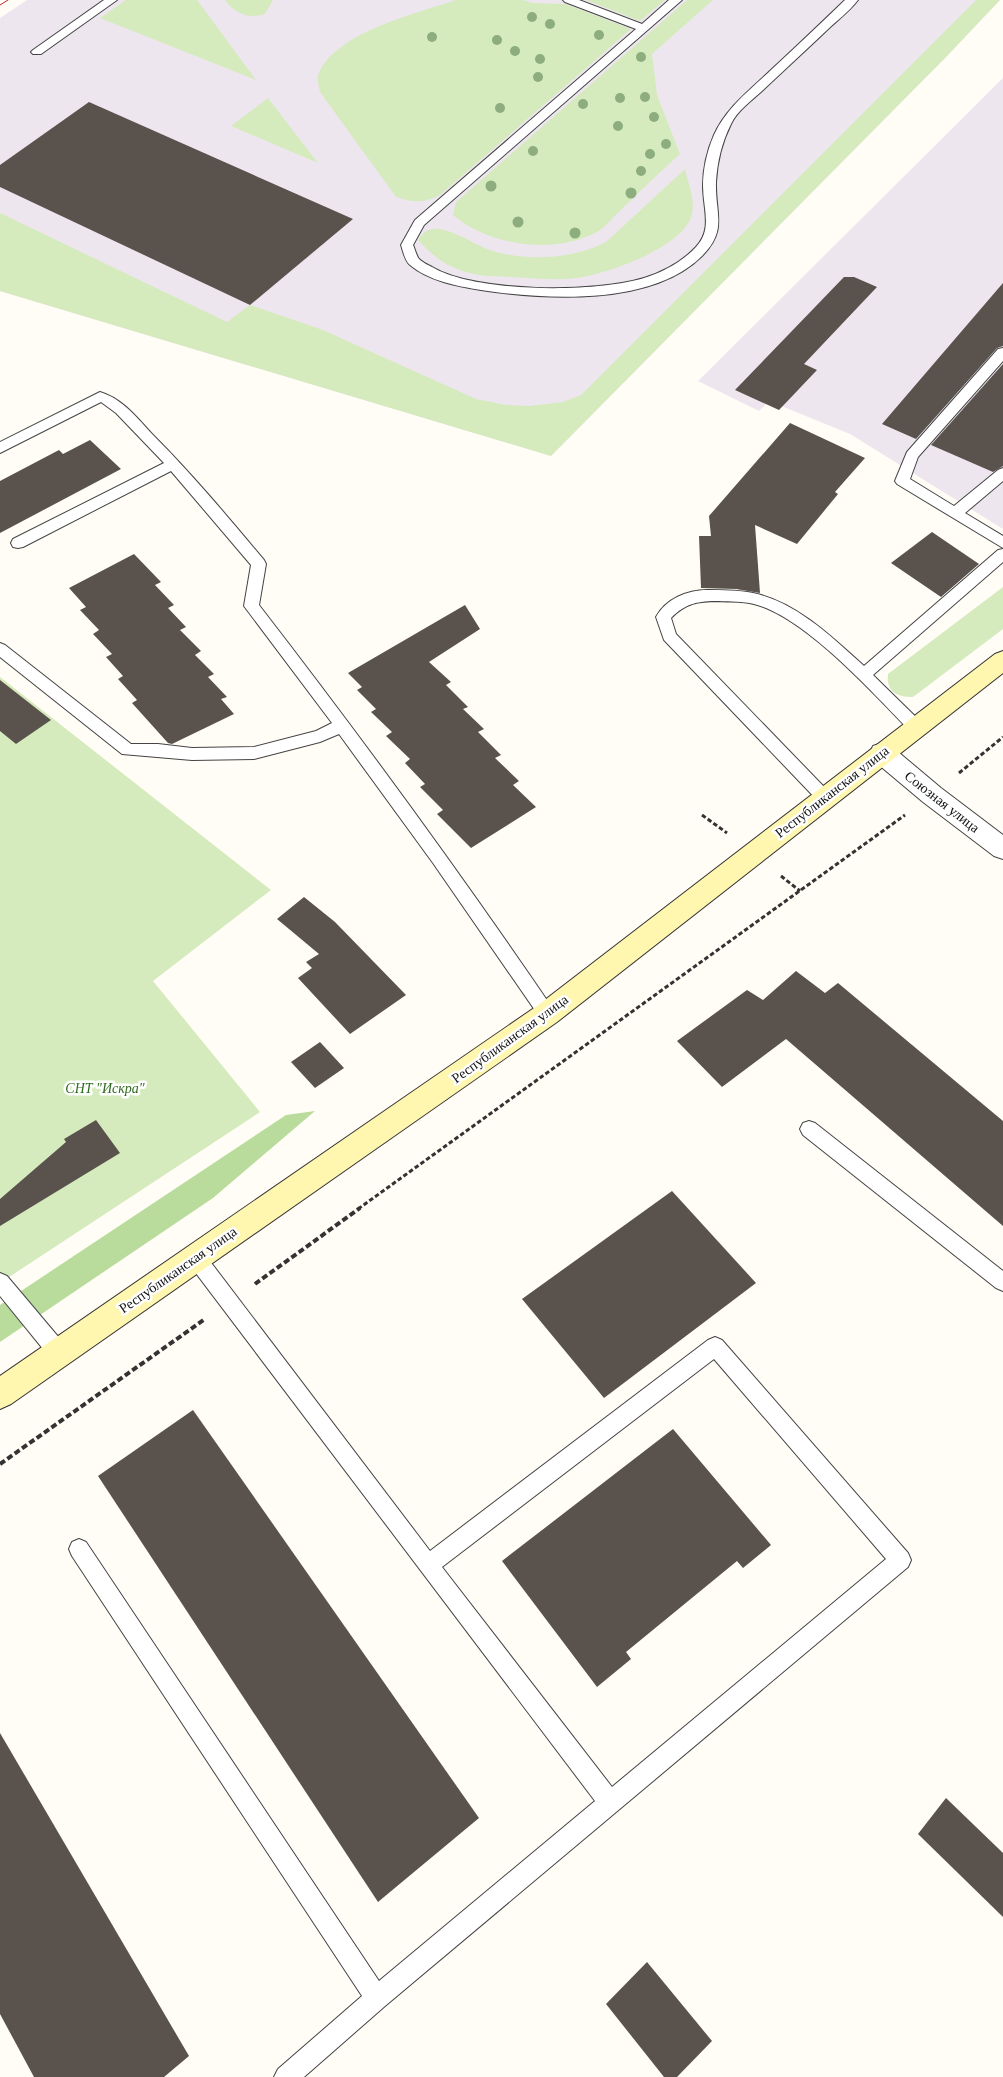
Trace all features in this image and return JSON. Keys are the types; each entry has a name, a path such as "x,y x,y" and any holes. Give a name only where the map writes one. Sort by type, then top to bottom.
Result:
{"main road":[{"name":"Республиканская улица","path":"0,1394 547,1014 1003,660"}],"street":[{"name":"Союзная улица","path":"882,753 932,795 1003,849"}],"lane":[{"path":"37,52 111,0"},
{"path":"569,0 643,28"},
{"path":"676,0 419,223 410,233 406,244 409,255 417,265 430,273 479,285 524,290 578,292 620,288 658,278 686,264 706,245 715,220 710,196 712,161 718,138 730,116 852,0"},
{"path":"1003,352 912,455 902,481 1003,543"},
{"path":"0,448 100,397 108,399 126,415 174,464 259,564 251,606 343,725 420,830 547,1014"},
{"path":"18,543 174,464"},
{"path":"955,513 1003,473"},
{"path":"864,675 1003,554"},
{"path":"824,798 669,636 663,616 675,603 693,595 746,597 786,612 820,637 864,675 916,728"},
{"path":"0,649 128,750 158,750 192,754 254,753 320,736 343,725"},
{"path":"810,1129 1003,1282"},
{"path":"196,1258 610,1802"},
{"path":"0,1282 59,1352"},
{"path":"286,2077 610,1802 901,1560 715,1346 428,1565"},
{"path":"79,1549 377,1998"}],"path":[{"path":"0,1464 230,1302 932,795 1003,737"}],"shaded area":[{"path":"27,0 1000,0 946,57 551,456 0,291 0,18"},
{"path":"1003,78 1003,529 850,434 769,401 759,411 698,381"}],"green space":[{"path":"126,0 197,0 256,80 100,18"},
{"path":"225,0 273,0 265,14 253,16 238,12"},
{"path":"456,0 523,0 532,3 566,4 631,29 440,195 424,201 402,199 396,197 320,92 318,75 328,59 342,46 360,35 400,18"},
{"path":"586,0 665,0 640,21"},
{"path":"687,0 713,0 652,54 657,95 680,154 607,224 597,232 580,239 542,245 522,244 485,234 468,226 453,215 456,202"},
{"path":"976,0 1000,0 946,57 551,456 0,291 0,213 227,322 250,305 323,330 476,399 506,405 529,406 563,402 581,395"},
{"path":"268,98 318,163 231,126"},
{"path":"685,169 693,203 692,214 686,226 660,248 625,265 607,271 569,279 479,275 460,270 445,263 418,240 428,230 440,229 454,233 484,248 504,254 549,257 579,252 606,242"},
{"path":"1003,587 1003,629 913,697 902,696 891,689 888,674"},
{"name":"СНТ \"Искра\"","path":"0,677 271,890 153,981 260,1112 0,1283"},
{"path":"315,1111 213,1198 0,1342 0,1305 286,1115"}],"building":[{"path":"89,102 353,219 250,305 0,187 0,165"},
{"path":"844,277 854,277 877,287 804,364 817,370 779,410 735,390"},
{"path":"1003,283 1003,346 997,348 916,439 882,424"},
{"path":"1003,364 1003,466 993,472 931,445"},
{"path":"790,423 865,458 835,492 838,494 797,544 755,525 760,593 736,589 701,588 699,536 711,536 709,516"},
{"path":"90,440 121,469 0,533 0,481 59,450 63,454"},
{"path":"932,532 979,564 941,597 891,563"},
{"path":"134,554 161,582 155,585 174,605 168,608 186,627 180,630 201,651 195,655 214,674 208,677 227,697 221,699 234,714 172,744 168,743 132,703 137,700 118,679 123,676 106,657 112,654 93,634 99,630 80,610 86,607 69,588"},
{"path":"465,605 480,629 429,662 451,682 446,685 468,707 463,709 484,729 478,732 501,755 495,758 519,781 513,785 536,807 471,848 437,814 443,810 420,787 425,784 405,763 410,759 386,736 392,732 371,712 376,709 357,690 362,687 348,673"},
{"path":"0,680 51,720 16,744 0,731"},
{"path":"304,897 335,922 406,995 350,1034 298,978 312,968 306,962 319,954 277,919"},
{"path":"796,971 825,993 838,983 1003,1121 1003,1226 786,1039 722,1087 677,1041 747,990 763,1000"},
{"path":"320,1042 344,1068 315,1088 291,1062"},
{"path":"96,1120 120,1153 0,1226 0,1199 66,1142 64,1139"},
{"path":"672,1191 756,1283 604,1398 522,1299"},
{"path":"193,1410 479,1818 378,1902 98,1476"},
{"path":"673,1429 771,1545 743,1568 737,1561 626,1652 631,1659 597,1687 502,1561"},
{"path":"0,1733 189,2056 164,2077 34,2077 0,2014"},
{"path":"946,1798 1003,1853 1003,1917 918,1834"},
{"path":"647,1962 712,2041 677,2077 664,2077 606,2004"}],"tram line":[{"path":"0,5 8,0"}]}
